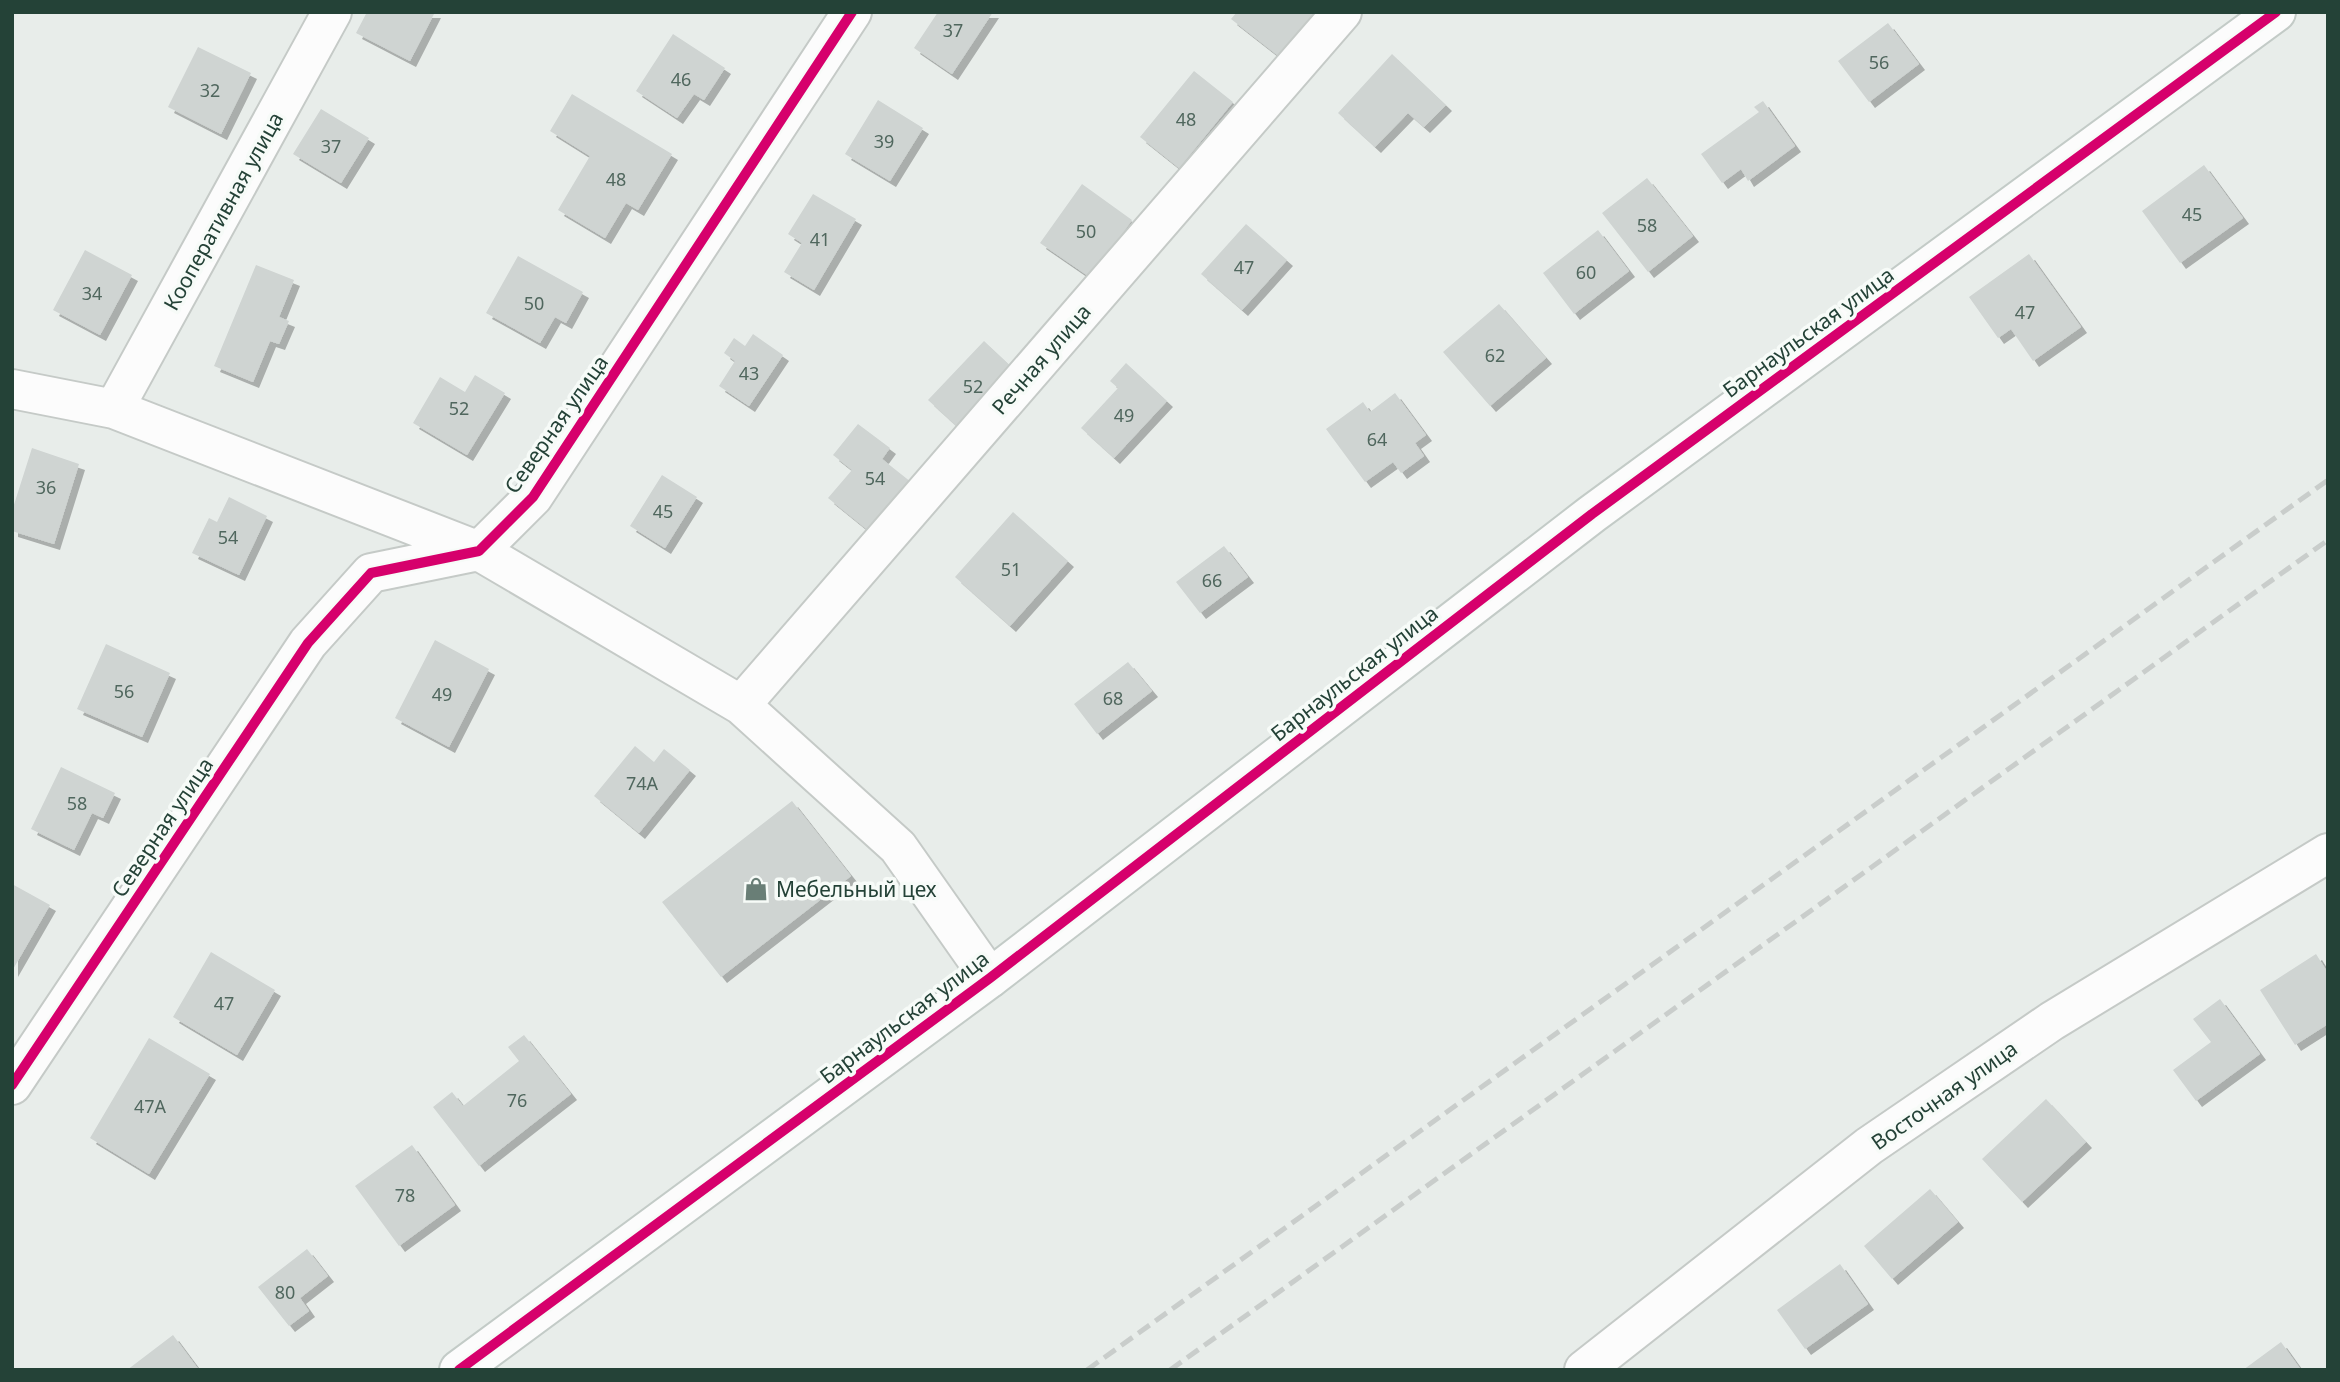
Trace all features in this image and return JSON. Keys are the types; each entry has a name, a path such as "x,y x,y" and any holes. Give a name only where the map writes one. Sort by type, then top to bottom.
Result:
{"street":[{"name":"Кооперативная улица","path":"114,409 332,12"},
{"name":"Северная улица","path":"12,1085 308,643 336,610 371,573 479,551 533,497 852,12"},
{"name":"Речная улица","path":"741,705 1342,12"},
{"name":"Барнаульская улица","path":"459,1370 990,978 1592,514 2276,12"},
{"path":"12,389 114,409 479,551 741,705 898,847 990,978"},
{"name":"Восточная улица","path":"1584,1370 1869,1146 2052,1021 2328,853"}],"building":[{"path":"367,12 435,12 410,61 356,33"},
{"path":"938,12 993,12 952,74 914,48"},
{"path":"1237,12 1318,12 1281,58 1231,19"},
{"path":"1888,23 1919,64 1869,102 1838,61"},
{"path":"673,34 725,68 704,100 694,94 677,118 636,91"},
{"path":"198,47 251,73 221,134 168,107"},
{"path":"1392,54 1446,105 1424,127 1408,113 1375,147 1338,113"},
{"path":"1194,71 1233,102 1179,168 1140,137"},
{"path":"572,94 672,154 638,210 626,203 605,238 558,210 590,156 550,131"},
{"path":"878,100 923,128 890,181 845,154"},
{"path":"1763,101 1795,146 1748,181 1741,169 1722,183 1701,154 1759,112 1754,107"},
{"path":"321,109 369,138 341,183 293,154"},
{"path":"2204,165 2243,218 2180,263 2142,211"},
{"path":"1647,178 1693,236 1648,272 1602,213"},
{"path":"1082,184 1132,220 1091,278 1040,243"},
{"path":"813,194 856,219 814,290 784,272 802,243 788,234"},
{"path":"1246,224 1287,260 1242,310 1201,274"},
{"path":"1598,230 1629,271 1574,314 1543,273"},
{"path":"85,250 132,275 100,335 53,310"},
{"path":"2029,254 2081,327 2033,361 2011,329 1998,338 1969,297"},
{"path":"518,256 583,292 566,323 555,317 540,343 486,313"},
{"path":"256,265 294,280 279,317 289,321 279,344 270,341 253,382 214,366"},
{"path":"1499,304 1546,358 1490,406 1443,352"},
{"path":"753,334 783,355 749,406 719,386 735,361 724,353 734,338 745,346"},
{"path":"984,341 1017,372 962,431 928,400"},
{"path":"1126,363 1167,401 1114,458 1081,428 1118,388 1110,381"},
{"path":"475,375 505,393 467,455 413,423 440,377 465,392"},
{"path":"1395,393 1426,435 1415,443 1424,456 1401,473 1393,462 1365,482 1326,429 1363,402 1370,412"},
{"path":"858,424 890,448 882,459 916,486 875,536 828,498 852,470 833,455"},
{"path":"32,448 79,464 54,544 12,531 12,511"},
{"path":"662,475 697,497 665,548 630,526"},
{"path":"229,497 267,516 239,575 192,553 209,518 217,522"},
{"path":"1013,512 1068,561 1010,626 955,577"},
{"path":"1224,546 1248,577 1200,613 1176,582"},
{"path":"435,640 489,669 449,747 395,718"},
{"path":"106,644 170,673 142,737 77,709"},
{"path":"1128,662 1152,691 1097,734 1074,704"},
{"path":"635,746 654,762 664,749 690,770 639,833 594,796"},
{"path":"61,767 115,793 103,818 92,813 74,850 31,829"},
{"name":"Мебельный цех","path":"792,801 851,876 721,977 662,902"},
{"path":"12,884 50,905 12,971"},
{"path":"211,952 275,990 237,1055 173,1017"},
{"path":"2316,954 2328,973 2328,1024 2295,1045 2260,990"},
{"path":"2220,999 2260,1054 2196,1101 2173,1070 2211,1042 2193,1019"},
{"path":"524,1035 571,1094 479,1166 433,1107 452,1092 463,1106 519,1061 508,1047"},
{"path":"149,1038 210,1074 149,1174 90,1138"},
{"path":"2046,1099 2086,1142 2022,1202 1982,1159"},
{"path":"412,1145 455,1205 399,1246 355,1186"},
{"path":"1930,1189 1958,1222 1892,1279 1864,1246"},
{"path":"307,1249 328,1276 300,1298 309,1311 289,1326 258,1287"},
{"path":"1840,1264 1868,1304 1805,1349 1777,1310"},
{"path":"173,1335 199,1370 127,1370"},
{"path":"2281,1342 2301,1370 2243,1370"}],"railway":[{"path":"1087,1370 2328,480"},
{"path":"1170,1370 2328,540"}],"cycle path":[{"path":"12,1085 308,643 371,573 479,551 533,497 852,12"},
{"path":"459,1370 990,978 1592,514 2276,12"}],"place":[{"name":"Мебельный цех","path":"756,889"}]}
